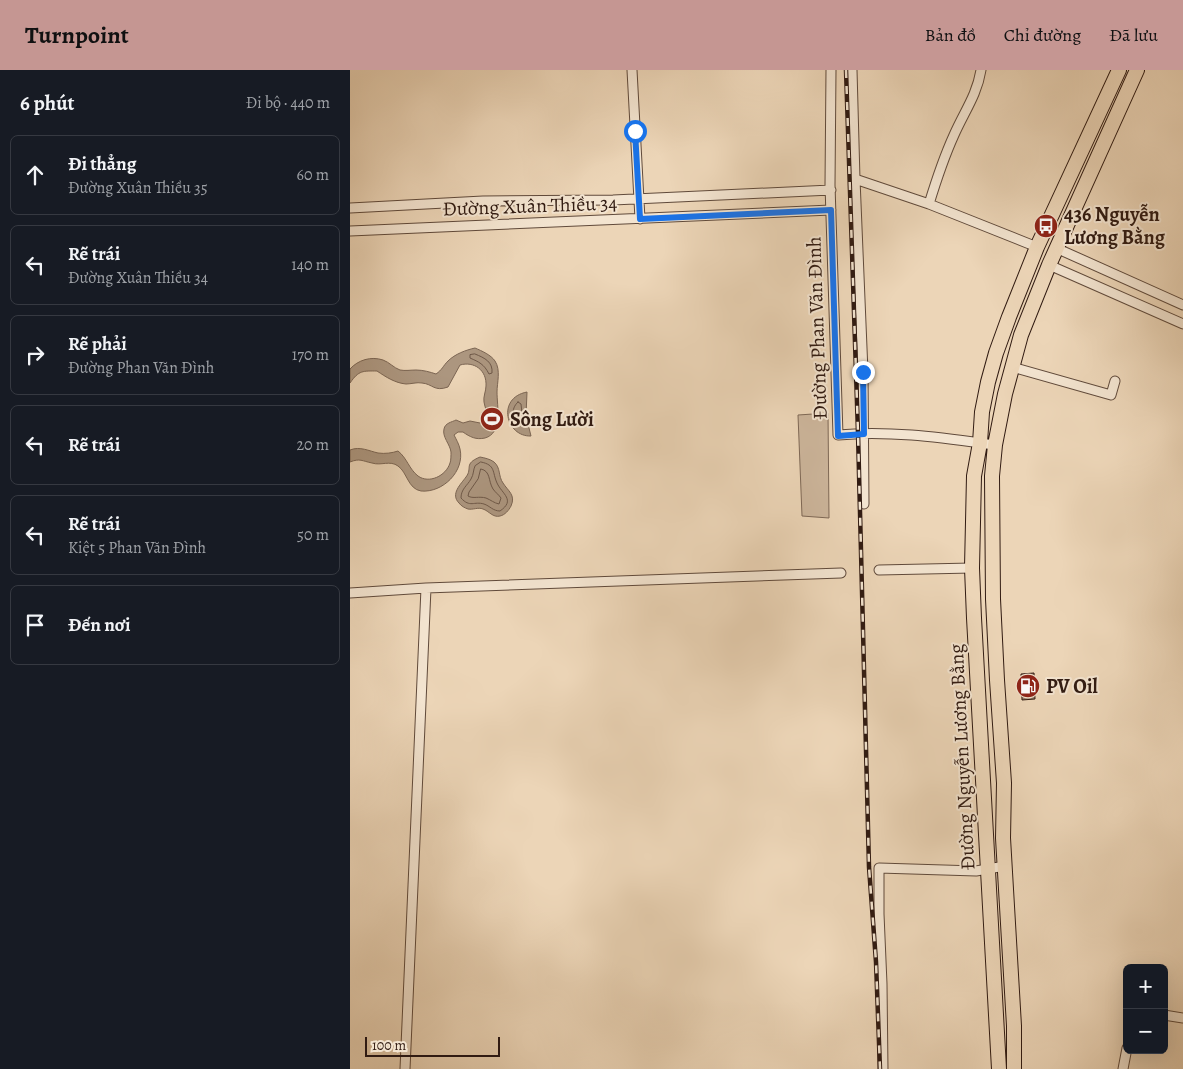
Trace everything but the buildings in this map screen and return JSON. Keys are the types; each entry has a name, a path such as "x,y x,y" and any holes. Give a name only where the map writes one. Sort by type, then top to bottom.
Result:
{"highway":[{"name":"Đường Nguyễn Lương Bằng","path":"999,1069 972,568 974,476 980,443 982,412 996,353 1037,247 1119,70"},
{"name":"Đường Nguyễn Lương Bằng","path":"1014,1069 1014,1026 1003,838 1004,783 993,599 992,476 994,445 1021,335 1056,248 1137,70"}],"street":[{"path":"632,70 640,219"},
{"name":"Đường Phan Văn Đình","path":"831,70 830,190 838,436 864,434"},
{"path":"852,70 854,178 863,372 864,504"},
{"path":"929,204 944,158 972,100 982,70"},
{"path":"854,178 929,204 1037,247"},
{"name":"Đường Xuân Thiều 34","path":"350,208 483,201 639,199 830,190"},
{"name":"Đường Xuân Thiều 34","path":"350,231 831,210"},
{"path":"1056,248 1183,305"},
{"path":"1049,265 1183,324"},
{"path":"1012,367 1111,396 1115,381"},
{"path":"864,434 925,436 994,445"},
{"path":"879,570 972,568"},
{"path":"350,593 426,588 841,573"},
{"path":"405,1069 426,588"},
{"path":"883,1069 879,914 880,868 976,871 1005,866"},
{"path":"1168,1015 1183,1018"},
{"path":"1122,1069 1126,1054"}],"shaded area":[{"path":"828,413 829,518 802,516 798,415"}],"water":[{"name":"Sông Lười","path":"475,348 491,357 497,365 497,425 491,435 485,438 473,438 463,432 458,432 454,435 460,447 461,457 456,472 451,479 437,488 421,491 410,484 401,469 395,464 375,464 359,460 350,462 350,450 354,449 381,453 398,451 412,470 422,478 432,479 445,472 450,463 451,455 444,435 446,425 456,420 463,423 470,421 480,423 488,418 484,400 486,380 482,371 470,364 460,365 448,387 440,389 422,383 406,384 398,382 377,371 362,372 350,383 350,369 361,361 374,358 385,361 400,370 421,370 436,374 454,356"},
{"path":"527,392 526,416 531,436 522,435 515,430 508,417 508,409 511,402 517,396"},
{"path":"480,457 491,460 496,464 501,480 511,493 513,499 511,506 502,515 495,516 481,508 468,509 457,500 456,493 468,474 470,464"}],"railway":[{"path":"846,70 858,433 869,867 876,962 880,1069"}],"place":[{"name":"436 Nguyễn Lương Bằng","path":"1046,226"},
{"name":"Sông Lười","path":"492,419"},
{"name":"PV Oil","path":"1028,686"}],"route":[{"path":"635,131 640,219 831,210 838,436 864,434 863,372"}]}
